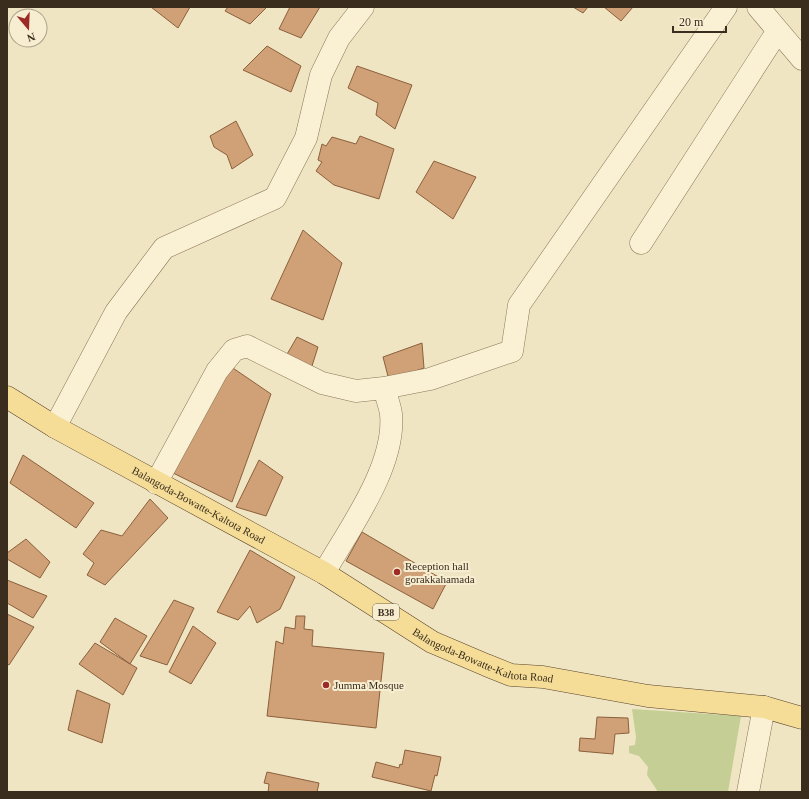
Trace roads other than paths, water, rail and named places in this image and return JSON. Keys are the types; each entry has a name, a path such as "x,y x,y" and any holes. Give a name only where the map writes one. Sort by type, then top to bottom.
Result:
{"main road":[{"name":"Balangoda-Bowatte-Kaltota Road","path":"7,397 56,427 156,483 324,573 432,642 511,675 543,677 648,696 764,707 802,718"}],"street":[{"path":"56,427 116,312 164,248 275,198 306,138 321,75 339,38 363,7"},
{"path":"156,483 216,371 234,350 247,346 322,383 356,391 384,388 430,379 512,351 520,306 726,7"},
{"path":"758,7 777,32 802,59"},
{"path":"641,243 777,32"},
{"path":"324,573 380,476 390,444 391,414 384,388"},
{"path":"748,792 764,707"}],"place":[{"name":"Reception hall gorakkahamada","path":"397,572"},
{"name":"Jumma Mosque","path":"326,685"}]}
